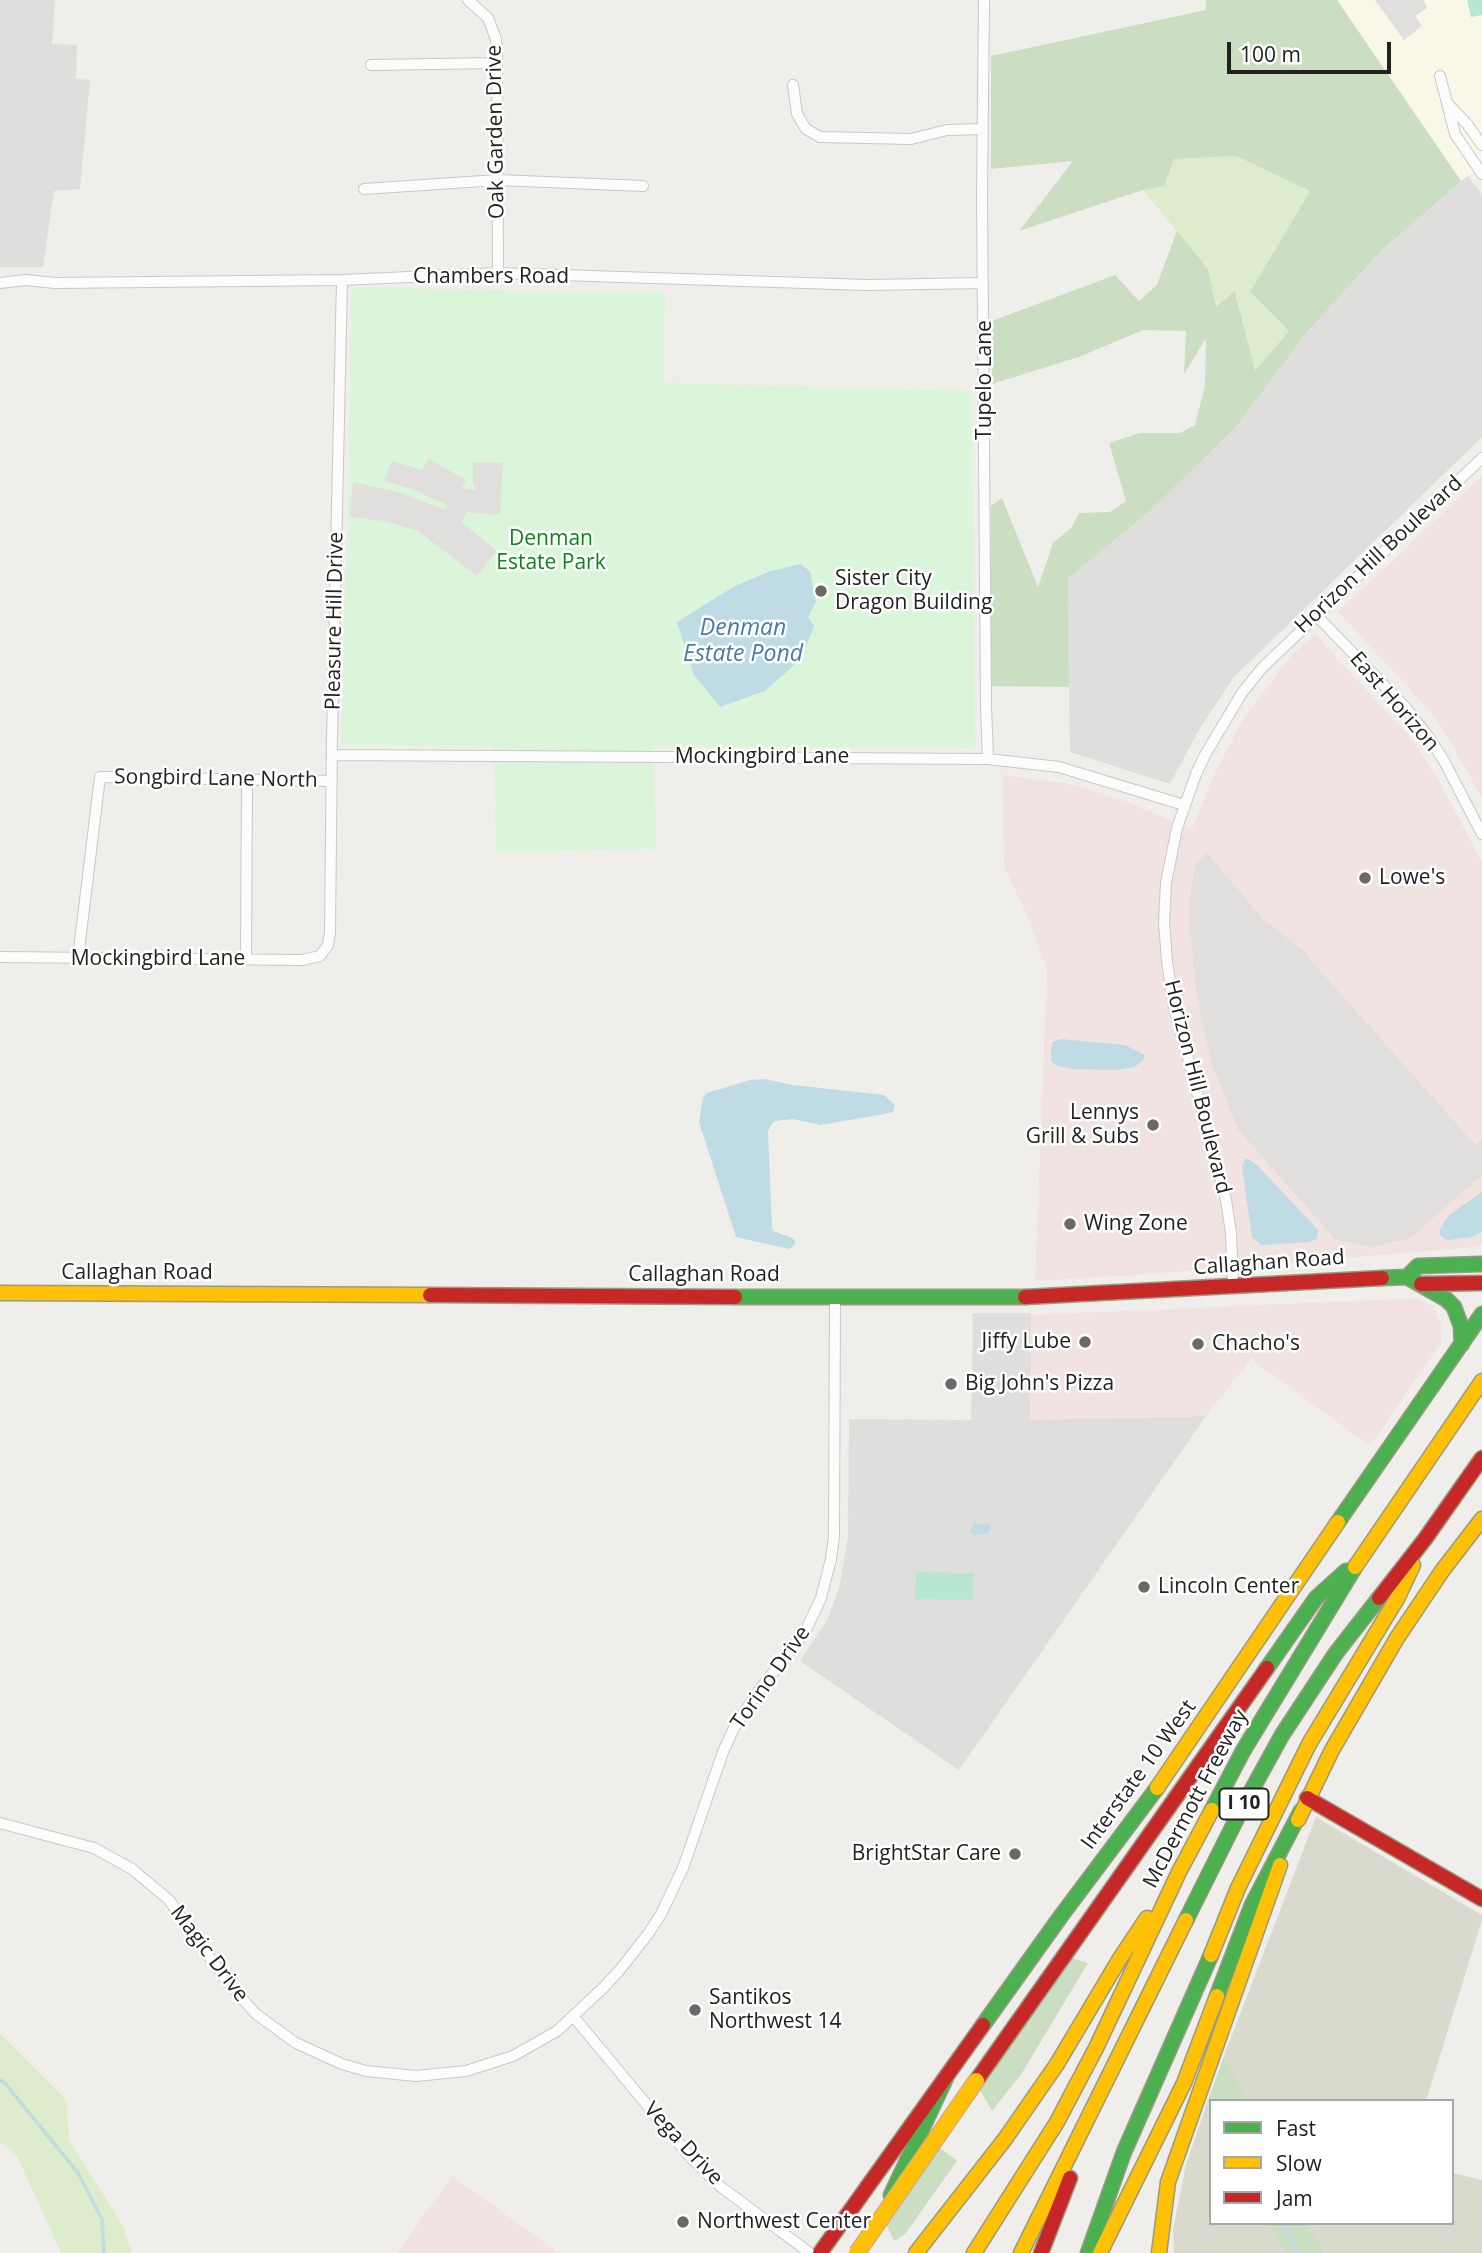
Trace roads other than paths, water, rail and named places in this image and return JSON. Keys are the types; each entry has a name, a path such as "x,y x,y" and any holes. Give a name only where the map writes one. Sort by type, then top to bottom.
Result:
{"main road":[{"name":"Callaghan Road","path":"1413,1280 1418,1266 1482,1264"},
{"name":"Callaghan Road","path":"0,1293 1002,1298 1344,1279 1482,1283"},
{"path":"1413,1280 1446,1299 1454,1307 1461,1326 1471,1334"},
{"name":"Interstate 10 West","path":"820,2253 1061,1916 1167,1775 1355,1497 1471,1334 1482,1314"},
{"name":"McDermott Freeway","path":"974,2253 1057,2122 1096,2048 1179,1872 1243,1751 1359,1560 1482,1381"},
{"name":"I 10","path":"1021,2253 1244,1804 1282,1735 1336,1653 1425,1539 1482,1458"},
{"path":"1100,2253 1184,2083 1252,1905 1359,1701 1442,1571 1482,1518"},
{"path":"1088,2253 1124,2151 1198,1987 1238,1888 1309,1744 1398,1597 1425,1539"},
{"path":"857,2253 1317,1598 1359,1560"},
{"path":"1304,1805 1482,1899"},
{"path":"1159,2253 1159,2236 1168,2182 1242,1970 1304,1805"},
{"path":"916,2253 1004,2139 1057,2064 1119,1960 1179,1872"},
{"path":"863,2253 946,2078"},
{"path":"1041,2253 1102,2092"}],"street":[{"name":"Oak Garden Drive","path":"468,0 491,24 496,38 498,273"},
{"name":"Tupelo Lane","path":"984,0 983,283 988,760"},
{"path":"371,65 497,63"},
{"path":"1440,76 1455,134 1479,162 1482,174"},
{"path":"793,85 797,114 806,129 820,136 911,139 947,130 983,130"},
{"path":"1447,102 1482,145"},
{"path":"364,189 498,180 643,186"},
{"name":"Chambers Road","path":"0,284 26,280 74,283 342,280 498,273 867,285 983,283"},
{"name":"Pleasure Hill Drive","path":"316,957 325,951 330,932 342,280"},
{"name":"Horizon Hill Boulevard","path":"1233,1287 1232,1243 1226,1200 1179,1028 1167,961 1164,922 1166,883 1177,828 1205,755 1242,693 1262,668 1482,458"},
{"name":"East Horizon","path":"1316,614 1406,708 1430,739 1482,834"},
{"name":"Mockingbird Lane","path":"333,755 988,760 1059,767 1184,806"},
{"name":"Songbird Lane North","path":"78,958 100,777 332,780"},
{"path":"246,959 247,780"},
{"name":"Mockingbird Lane","path":"0,957 302,960 316,957"},
{"name":"Torino Drive","path":"573,2016 619,1971 661,1914 683,1868 723,1752 734,1728 757,1693 805,1632 821,1598 831,1559 834,1525 835,1297"},
{"name":"Magic Drive","path":"0,1823 94,1848 132,1870 169,1900 228,1983 256,2014 296,2043 342,2064 366,2071 403,2075 441,2075 466,2071 513,2056 557,2031 573,2016"},
{"name":"Vega Drive","path":"573,2016 691,2158 721,2186 810,2253"}],"water":[{"name":"Denman Estate Pond","path":"800,564 810,571 816,602 808,617 814,626 803,654 765,691 720,707 694,675 677,622 733,587 768,572"},
{"path":"1060,1039 1125,1045 1145,1055 1143,1061 1134,1067 1118,1070 1072,1069 1057,1066 1051,1061 1053,1042"},
{"path":"764,1079 793,1085 884,1095 895,1105 893,1112 820,1125 793,1119 775,1121 771,1125 768,1131 772,1228 773,1231 795,1241 795,1245 789,1249 736,1237 699,1122 703,1097 707,1093 750,1080"},
{"path":"1246,1158 1256,1164 1318,1230 1317,1239 1309,1242 1261,1245 1252,1237 1242,1167"},
{"path":"1482,1192 1482,1232 1472,1237 1448,1240 1442,1237 1440,1229 1448,1216"},
{"path":"975,1523 987,1523 990,1530 988,1533 973,1535 970,1530"}],"waterway":[{"path":"0,2080 78,2173 102,2219 104,2253"},
{"path":"1285,2225 1298,2253"}],"place":[{"name":"Sister City Dragon Building","path":"821,591"},
{"name":"Lowe's","path":"1365,878"},
{"name":"Lennys Grill & Subs","path":"1153,1125"},
{"name":"Wing Zone","path":"1070,1224"},
{"name":"Jiffy Lube","path":"1085,1342"},
{"name":"Chacho's","path":"1198,1344"},
{"name":"Big John's Pizza","path":"951,1384"},
{"name":"Lincoln Center","path":"1144,1587"},
{"name":"BrightStar Care","path":"1015,1854"},
{"name":"Santikos Northwest 14","path":"695,2010"},
{"name":"Northwest Center","path":"683,2222"}],"park label":[{"name":"Denman Estate Park","path":"551,551"}]}
